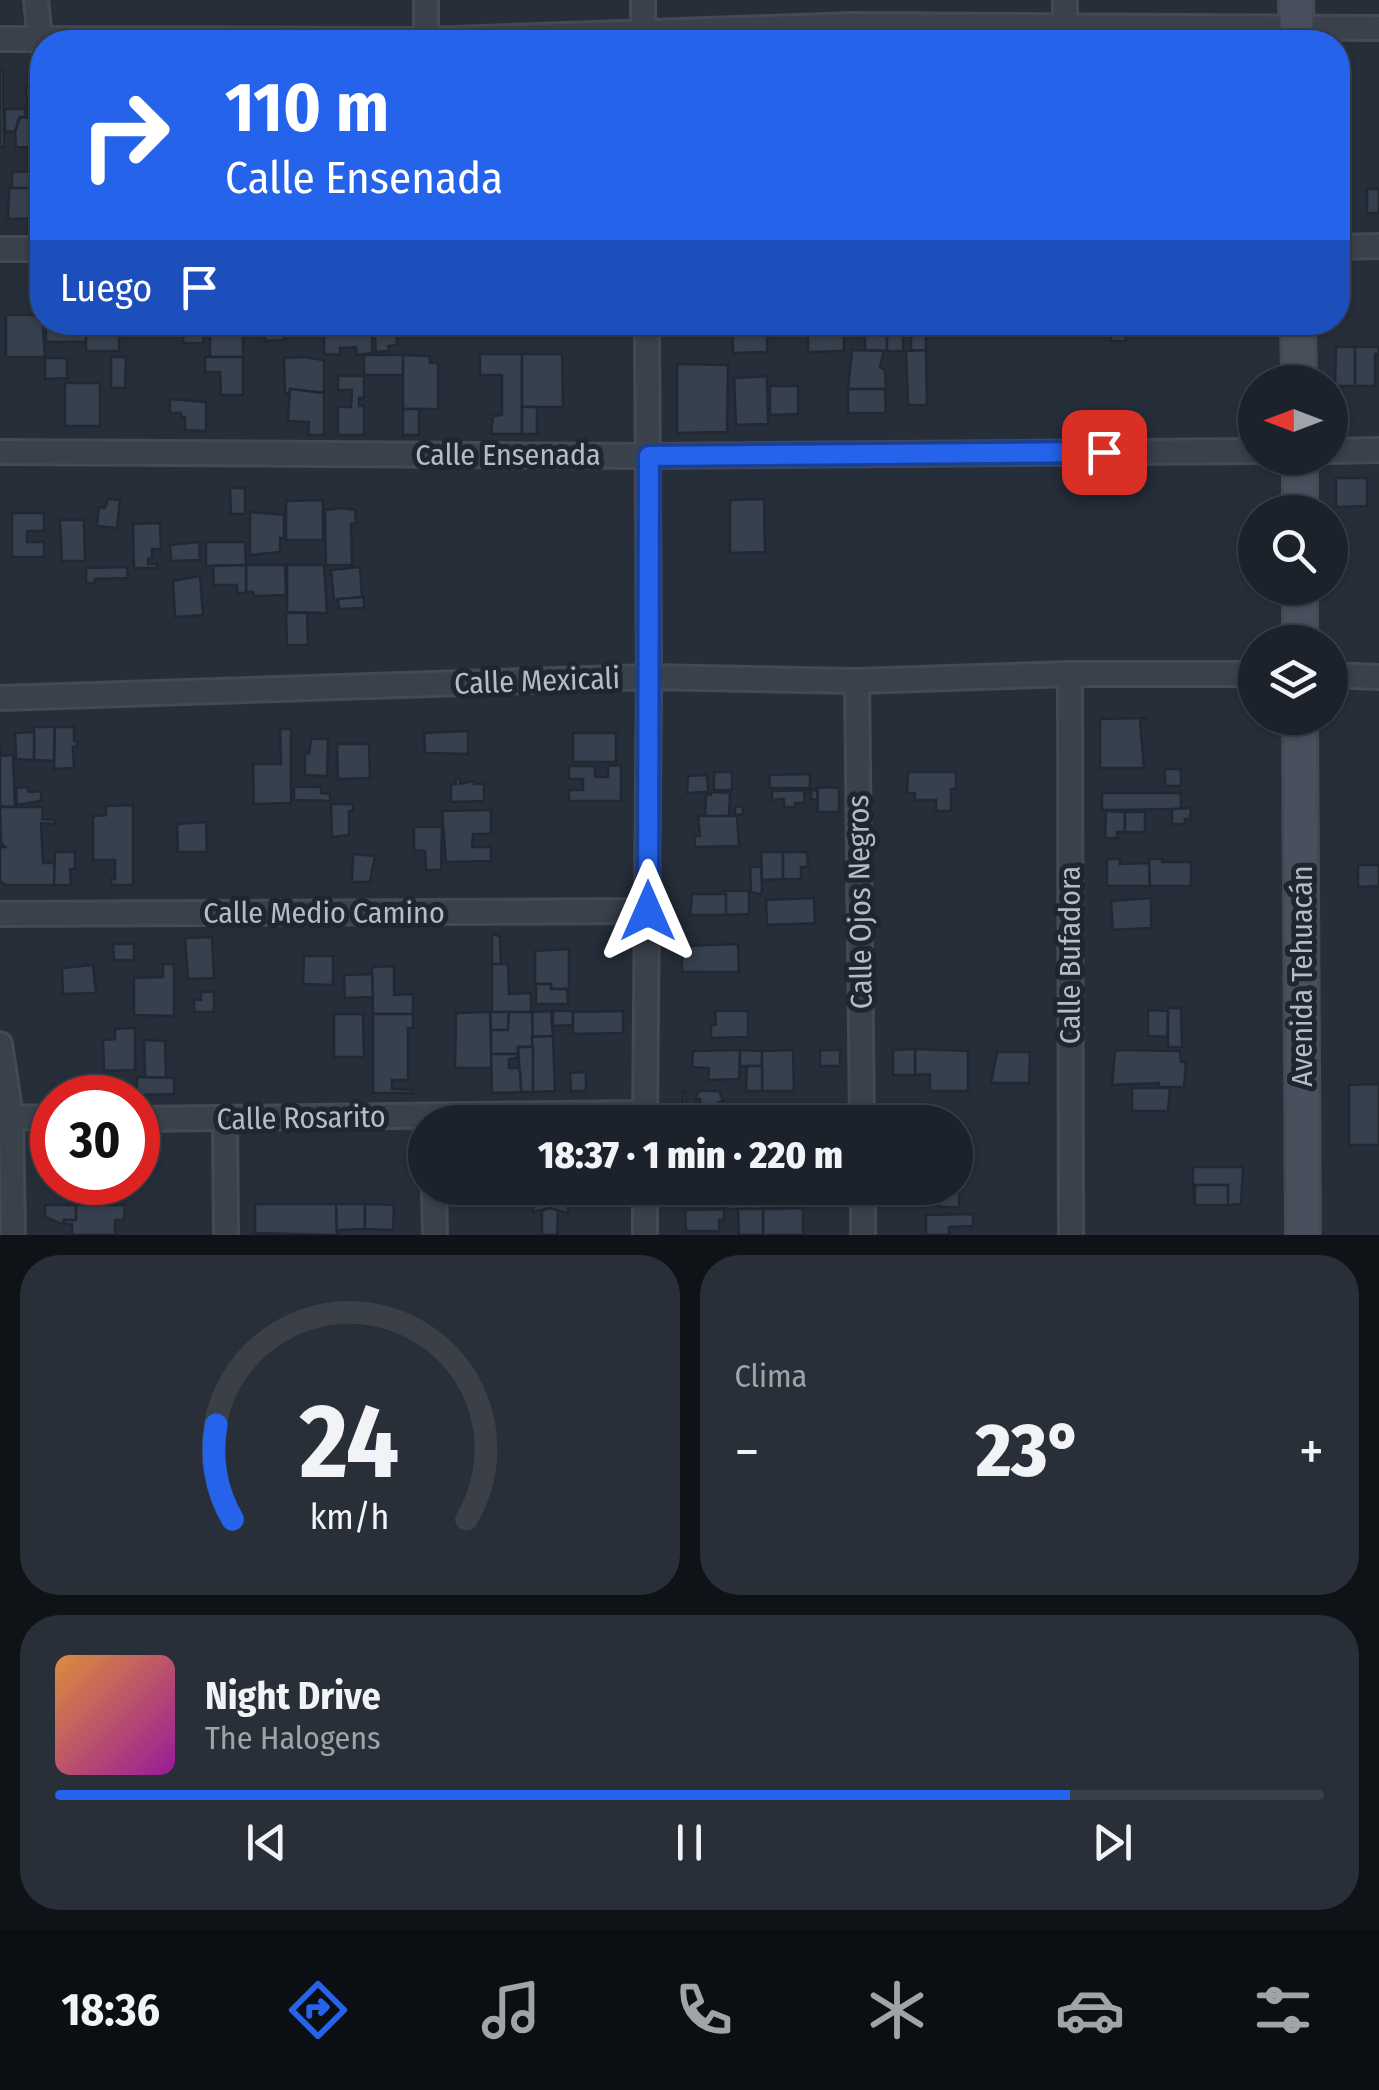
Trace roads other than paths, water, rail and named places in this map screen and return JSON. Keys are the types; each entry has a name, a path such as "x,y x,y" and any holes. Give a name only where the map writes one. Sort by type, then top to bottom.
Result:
{"street":[{"path":"36,0 39,30"},
{"path":"426,0 426,30"},
{"path":"643,0 643,30"},
{"path":"852,0 852,25"},
{"path":"1065,0 1065,26"},
{"path":"757,30 852,25 1296,23 1379,28"},
{"path":"0,40 30,38"},
{"path":"1350,246 1379,246"},
{"path":"0,249 30,249"},
{"path":"645,1105 647,335"},
{"path":"1298,335 1299,365"},
{"path":"1348,450 1379,450"},
{"name":"Calle Ensenada","path":"0,452 649,456 1238,451"},
{"name":"Calle Mexicali","path":"0,698 649,677 857,681 1070,674 1238,674"},
{"name":"Calle Bufadora","path":"1070,674 1071,1235"},
{"path":"1348,676 1379,677"},
{"name":"Calle Ojos Negros","path":"857,681 862,1105"},
{"name":"Avenida Tehuacán","path":"1300,735 1303,1235"},
{"name":"Calle Medio Camino","path":"0,914 648,911"},
{"path":"0,1044 11,1117 13,1235"},
{"path":"11,1117 30,1117"},
{"name":"Calle Rosarito","path":"160,1119 408,1119"},
{"path":"224,1120 226,1235"},
{"path":"434,1205 435,1235"},
{"path":"645,1205 645,1235"},
{"path":"863,1205 863,1235"}]}
